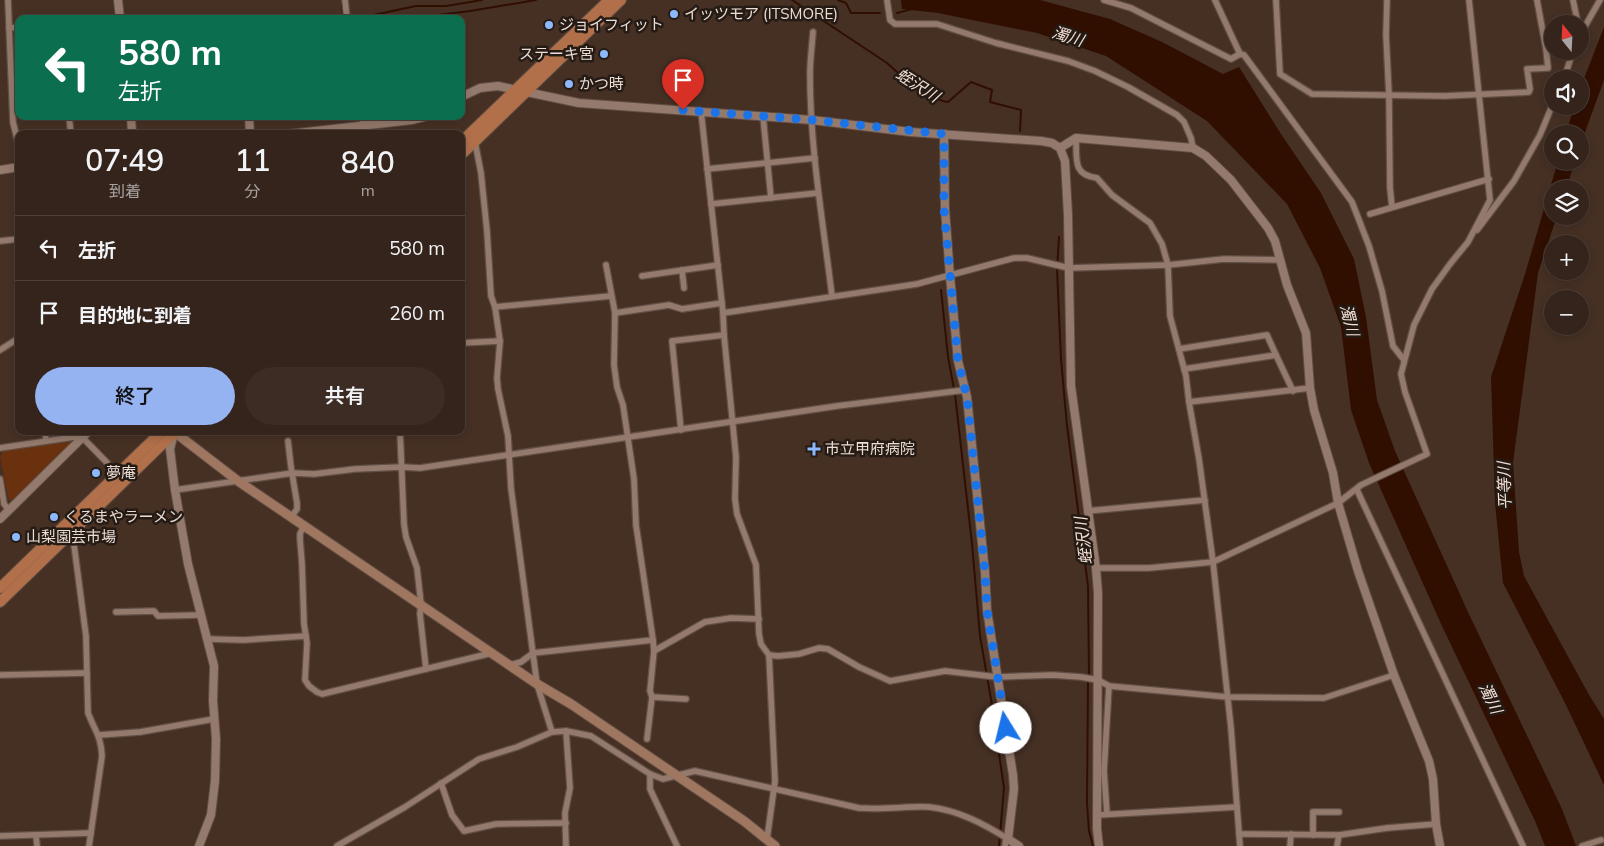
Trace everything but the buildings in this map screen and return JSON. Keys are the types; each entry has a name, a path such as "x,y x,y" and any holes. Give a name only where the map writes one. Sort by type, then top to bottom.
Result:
{"highway":[{"path":"465,151 520,91 609,0"},
{"path":"465,139 621,0"},
{"path":"0,588 158,435"},
{"path":"0,602 171,435"}],"main road":[{"path":"178,435 238,481 537,684 572,704 744,821 772,844"}],"street":[{"path":"8,0 13,122 15,130"},
{"path":"118,0 120,15"},
{"path":"345,0 347,15"},
{"path":"887,0 890,20 895,24 937,24 996,43 1068,61 1128,87 1177,115 1184,122 1193,148"},
{"path":"1104,0 1130,8 1230,59 1240,54"},
{"path":"1216,0 1240,54 1244,55 1352,202 1369,246 1382,291 1393,346 1404,360"},
{"path":"1276,0 1280,74 1312,94 1444,96 1529,92 1527,69 1548,68 1537,0"},
{"path":"1387,0 1386,35 1392,207"},
{"path":"1468,242 1490,200 1469,0"},
{"path":"1573,0 1576,15"},
{"path":"1589,19 1600,0"},
{"path":"9,28 15,27"},
{"path":"813,32 810,74 812,120 818,193 832,296"},
{"path":"465,95 480,88 498,86 578,103 812,120 944,134 1041,141 1052,143 1060,148 1064,161 1068,215 1065,267 1071,386 1096,568 1096,679 1101,782 1107,814"},
{"path":"701,111 733,422 736,457 735,499 737,514 756,565 761,644 769,655 775,781 773,788 772,844"},
{"path":"1096,568 1149,568 1213,562 1338,504 1359,487 1427,454 1405,392 1401,374 1414,325 1432,289 1514,181 1540,135 1548,115"},
{"path":"763,116 771,198"},
{"path":"362,120 364,125"},
{"path":"329,130 412,120"},
{"path":"944,134 944,209 958,361 964,391 983,552 986,603 995,676 1013,775 1014,789 1006,840"},
{"path":"1076,138 1078,166 1081,173 1087,177 1097,178 1112,195 1150,223 1162,244 1168,265 1170,316 1184,368 1213,562 1228,697 1240,846"},
{"path":"1060,148 1076,138 1193,148 1217,165 1249,202 1275,241 1287,285 1306,333 1310,388 1321,436 1333,472 1338,504 1358,572 1394,675 1429,761 1433,778 1436,824 1440,846"},
{"path":"475,142 481,173 491,296 496,307 500,341 498,389 510,453 511,488 537,684 552,732"},
{"path":"707,169 815,158"},
{"path":"0,170 15,168"},
{"path":"1370,214 1489,179"},
{"path":"711,204 818,193"},
{"path":"0,241 15,239"},
{"path":"723,312 917,284 1014,258 1027,258 1065,267 1168,265 1224,259 1281,260"},
{"path":"642,276 718,265"},
{"path":"606,266 615,313 614,365 623,405 636,495 636,525 654,651 648,739"},
{"path":"682,270 684,288"},
{"path":"496,307 611,296"},
{"path":"615,313 669,305 682,309 722,303"},
{"path":"681,430 672,341 724,335"},
{"path":"1179,348 1267,335 1292,391"},
{"path":"0,350 15,341"},
{"path":"465,342 500,341"},
{"path":"1184,368 1276,355"},
{"path":"1189,402 1310,388"},
{"path":"175,490 293,473 314,474 402,466 420,468 510,453 627,438 837,406 964,391"},
{"path":"45,435 46,441"},
{"path":"0,518 86,435"},
{"path":"173,435 170,449 188,564 214,666 215,780 211,815 199,846"},
{"path":"400,435 404,524 406,537 417,568 426,669"},
{"path":"0,448 74,437 83,438 118,474"},
{"path":"288,441 290,467 293,473 298,503 297,509 292,516"},
{"path":"0,479 4,504 9,510"},
{"path":"1359,487 1523,846"},
{"path":"1087,511 1204,500"},
{"path":"304,525 300,534 300,540 307,643 305,680 309,686 321,693 492,653"},
{"path":"69,536 73,540 74,545 86,636 88,713 99,735 102,756 89,846"},
{"path":"116,612 154,611 158,616 201,615"},
{"path":"654,651 706,622 731,618 759,619"},
{"path":"207,639 244,640 306,636"},
{"path":"510,665 521,662 533,653 652,640"},
{"path":"769,655 799,654 819,648 828,649 858,667 890,681 944,671 982,676 1053,674 1096,679 1110,686 1228,697 1324,698 1394,675"},
{"path":"0,675 87,673"},
{"path":"1099,846 1097,815 1110,686"},
{"path":"652,697 686,699"},
{"path":"99,735 140,732 214,720"},
{"path":"337,846 405,807 479,759 517,747 552,732 566,730 591,736 650,774 663,779 695,771 859,808 876,810 929,807 975,820 1019,846"},
{"path":"566,730 570,788 565,813 566,846"},
{"path":"650,774 650,789 676,846"},
{"path":"441,783 452,814 464,831 496,824 566,822"},
{"path":"1097,815 1237,807"},
{"path":"1313,835 1312,812 1339,812"},
{"path":"1239,834 1339,835 1436,824"},
{"path":"0,836 91,833"},
{"path":"1290,846 1291,834"},
{"path":"36,835 37,846"},
{"path":"1337,846 1339,835"},
{"path":"1582,846 1598,841"}],"shaded area":[{"path":"70,441 70,444 12,500 9,500 0,457 4,450"}],"water":[{"name":"濁川","path":"901,0 1040,0 1110,19 1162,42 1223,74 1239,67 1321,193 1354,259 1366,317 1377,400 1395,451 1468,612 1562,809 1576,846 1545,846 1535,821 1442,626 1369,463 1351,410 1341,327 1320,268 1287,204 1207,121 1106,56 1037,33 938,13 902,9"},
{"path":"1604,27 1604,80 1588,125 1569,125 1571,115 1589,115 1589,70 1587,70"},
{"path":"1555,170 1572,170 1569,180 1552,180"},
{"name":"平等川","path":"1544,209 1544,225 1554,225 1551,235 1544,235 1544,255 1538,273 1513,463 1519,552 1524,576 1604,719 1604,785 1565,703 1503,583 1495,503 1491,377"}],"waterway":[{"path":"342,0 343,15"},
{"path":"374,15 416,6 446,6 482,0"},
{"name":"蛭沢川","path":"438,15 536,0"},
{"name":"蛭沢川","path":"792,0 887,63 908,81 932,97 948,102 971,82 992,90 990,102 1021,110 1020,131"},
{"path":"838,0 846,3 851,13 880,13"},
{"path":"897,13 912,9"},
{"name":"蛭沢川","path":"1059,237 1057,269 1061,359 1067,426 1088,586 1089,676"},
{"path":"941,290 948,357 954,389"},
{"path":"955,394 980,636 1004,788 999,846"},
{"name":"蛭沢川","path":"1088,680 1087,803 1089,831 1093,846"}],"place":[{"name":"イッツモア (ITSMORE)","path":"674,14"},
{"name":"ジョイフィット","path":"549,25"},
{"name":"ステーキ宮","path":"604,54"},
{"name":"かつ時","path":"569,84"},
{"name":"市立甲府病院","path":"814,449"},
{"name":"夢庵","path":"96,473"},
{"name":"くるまやラーメン","path":"54,517"},
{"name":"山梨園芸市場","path":"16,537"}],"route":[{"path":"683,110 812,120 910,132 944,134 944,209 958,361 967,397 985,572 985,596 1006,728"}]}
